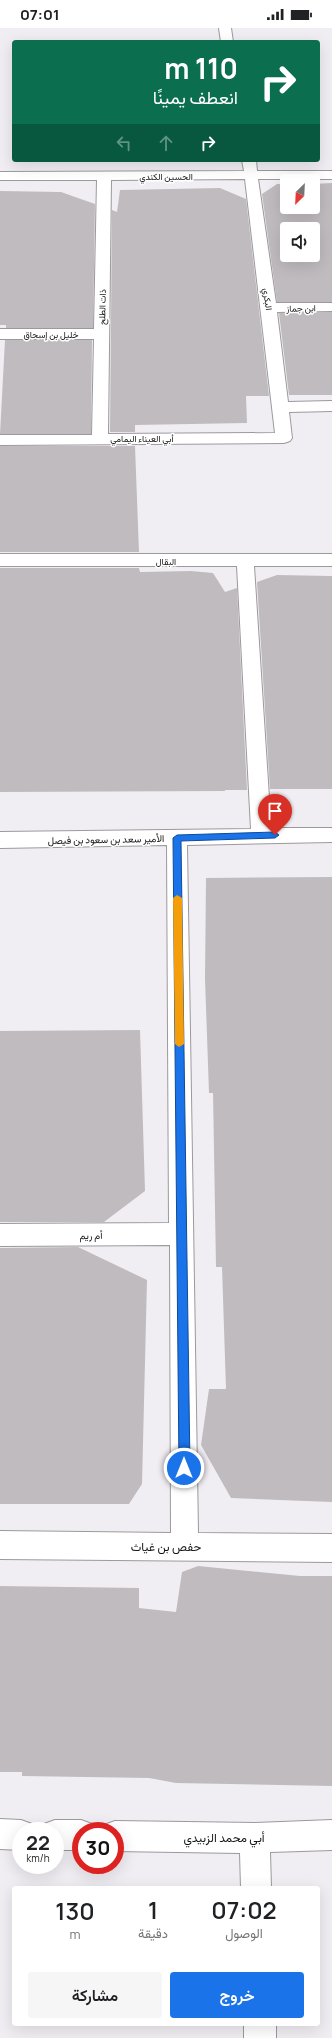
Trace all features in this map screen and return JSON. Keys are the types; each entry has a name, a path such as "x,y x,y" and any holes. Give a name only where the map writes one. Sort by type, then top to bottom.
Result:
{"street":[{"path":"225,28 228,40"},
{"name":"البكري","path":"249,162 269,308 284,438"},
{"name":"ذات الطلح","path":"100,438 104,175"},
{"name":"الحسين الكندي","path":"0,176 332,175"},
{"name":"ابن جماز","path":"269,308 332,307"},
{"name":"خليل بن إسحاق","path":"0,334 101,334"},
{"path":"280,407 332,406"},
{"name":"أبي العيناء اليمامي","path":"0,440 100,438 284,438"},
{"name":"البقال","path":"0,560 332,560"},
{"path":"245,561 261,835"},
{"name":"الأمير سعد بن سعود بن فيصل","path":"0,840 332,835"},
{"path":"177,838 185,1546"},
{"name":"أم ريم","path":"0,1235 181,1234"},
{"name":"حفص بن غياث","path":"0,1545 332,1548"},
{"path":"0,1834 12,1835"},
{"name":"أبي محمد الزبيدي","path":"124,1836 255,1838 332,1836"},
{"path":"255,1838 256,1886"},
{"path":"260,2026 260,2038"}],"building":[{"path":"332,183 332,302 277,302 262,194 277,184 280,184 280,214 320,214 320,184"},
{"path":"220,188 246,199 269,396 246,396 247,423 135,425 135,432 110,432 112,210 117,212 120,190"},
{"path":"0,191 61,192 95,204 93,328 6,328 6,325 0,325"},
{"path":"332,312 332,395 289,395 279,313"},
{"path":"5,340 92,340 91,434 0,434"},
{"path":"0,446 135,446 139,552 0,552"},
{"path":"0,568 139,568 140,572 191,571 213,573 225,592 237,588 247,790 0,792"},
{"path":"277,575 332,576 332,789 270,789 257,582"},
{"path":"332,877 332,1502 231,1498 201,1445 209,1389 226,1389 222,1267 216,1267 213,1093 209,1093 205,979 206,878"},
{"path":"140,1030 145,1191 104,1222 0,1222 0,1031"},
{"path":"78,1247 147,1280 142,1484 129,1504 0,1504 0,1248"},
{"path":"198,1566 300,1576 332,1576 332,1786 176,1783 149,1778 22,1776 22,1772 0,1772 0,1586 139,1588 139,1608 176,1612 182,1572"}],"slow traffic":[{"path":"177,898 179,1044"}],"route":[{"path":"184,1468 177,838 275,835"}]}
